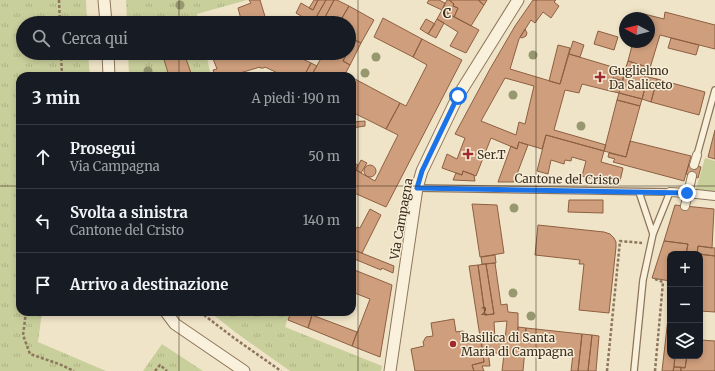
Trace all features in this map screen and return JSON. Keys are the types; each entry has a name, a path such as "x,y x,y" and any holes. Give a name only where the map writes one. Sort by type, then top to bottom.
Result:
{"street":[{"path":"104,0 105,16"},
{"name":"Via Campagna","path":"390,371 417,188 422,171 458,96 518,0"},
{"path":"108,60 109,72"},
{"path":"694,165 697,155"},
{"path":"685,206 692,176"},
{"name":"Cantone del Cristo","path":"670,192 715,196"},
{"path":"169,316 175,324 244,371"}],"lane":[{"path":"697,155 715,90"},
{"name":"Cantone del Cristo","path":"417,188 670,192"},
{"path":"639,192 653,234"},
{"path":"634,371 643,280 650,244 670,192"}],"path":[{"path":"59,0 60,16"},
{"path":"61,60 62,72"},
{"path":"607,371 620,241 650,244"},
{"path":"655,279 664,282 655,371"},
{"path":"25,316 23,335 30,354 74,371"},
{"path":"205,316 281,371"},
{"path":"155,371 160,365 167,371"}],"green space":[{"path":"0,0 86,0 87,16 16,16 16,60 89,60 90,72 16,72 16,316 41,316 38,342 106,371 0,371"},
{"path":"126,0 247,0 197,14 197,16 127,16"},
{"path":"128,60 208,60 210,72 129,72"},
{"path":"705,158 715,161 715,192 696,189"},
{"path":"215,316 289,316 285,327 382,366 381,371 290,371"},
{"path":"162,344 203,371 143,371"}],"building":[{"path":"249,0 260,0 265,16 240,16 238,8 251,3"},
{"path":"314,0 318,0 313,10 309,8"},
{"path":"318,0 326,0 317,16 301,16 296,13 301,3 313,10"},
{"path":"326,0 334,0 326,16 317,16"},
{"path":"334,0 349,6 343,16 326,16"},
{"path":"429,0 439,0 445,3 442,10 427,3"},
{"path":"447,0 454,4 453,6 458,8 454,17 442,10"},
{"path":"449,0 478,0 484,5 471,26 454,17 458,8 453,6 454,4"},
{"path":"478,0 487,0 484,5"},
{"path":"533,0 556,0 554,2 559,6 551,18 543,12 535,23 531,20 519,39 510,69 560,84 569,54 616,68 610,91 582,84 579,93 565,90 554,130 606,145 604,151 546,135 542,149 519,142 517,149 491,138 476,176 463,171 462,175 442,168 447,154 457,159 465,138 455,134 515,26","holes":["505,78 534,86 525,124 519,122 516,135 481,121"]},
{"path":"349,6 374,20 361,43 356,40 356,16 343,16"},
{"path":"442,10 479,30 466,53 450,46 458,32 437,19"},
{"path":"665,12 715,25 715,49 660,35 650,68 628,61 631,48 655,48 655,17 664,19"},
{"path":"383,18 422,39 413,57 374,37"},
{"path":"426,19 435,24 428,34 420,29"},
{"path":"437,19 444,23 436,38 428,34"},
{"path":"525,29 527,33 526,36 522,38 520,37"},
{"path":"598,31 618,37 614,50 594,44"},
{"path":"671,38 699,45 696,55 668,48"},
{"path":"422,39 462,60 386,207 356,194 356,170 375,181 398,135 386,129 400,103 406,106 427,65 413,57"},
{"path":"356,40 361,43 356,53"},
{"path":"573,41 584,45 580,57 569,54"},
{"path":"558,45 570,48 560,84 549,81"},
{"path":"164,60 186,60 191,72 168,72"},
{"path":"214,60 305,60 311,63 306,72 276,72 265,67 260,67 243,72 214,72 213,70 217,69"},
{"path":"320,60 344,60 350,65 346,72 313,72"},
{"path":"344,60 352,60 350,65"},
{"path":"628,61 650,68 648,77 625,70"},
{"path":"311,63 317,66 313,72 306,72"},
{"path":"616,68 625,70 623,81 613,78"},
{"path":"625,70 648,77 642,99 619,93"},
{"path":"648,77 657,79 651,102 642,99"},
{"path":"613,78 623,81 619,93 610,91"},
{"path":"657,79 705,92 699,115 651,102"},
{"path":"356,80 400,103 386,129 356,114"},
{"path":"619,93 642,99 640,106 617,100"},
{"path":"617,100 640,106 626,157 604,151"},
{"path":"365,121 365,126 356,127 356,122"},
{"path":"715,130 715,159 708,157"},
{"path":"546,135 604,151 601,162 623,168 620,181 606,177 605,182 582,176 586,161 572,157 571,161 565,160 564,164 551,160 548,174 537,171"},
{"path":"630,141 691,156 684,181 613,162 615,159 608,157 609,153 626,157"},
{"path":"519,142 528,145 514,182 498,182 511,146 517,149"},
{"path":"361,160 367,163 361,173 356,170"},
{"path":"689,164 701,167 698,178 686,174"},
{"path":"368,165 372,165 376,171 372,177 368,177 364,173 364,169"},
{"path":"463,171 474,175 475,181 453,180 456,173 462,175"},
{"path":"569,200 603,200 603,213 568,212"},
{"path":"472,204 497,205 504,253 480,257"},
{"path":"675,205 714,209 712,248 698,246 697,251 687,251 688,244 664,241"},
{"path":"370,209 381,215 362,253 356,251 356,229 357,227 360,228"},
{"path":"538,225 604,232 610,234 614,238 616,247 609,313 579,310 584,264 579,264 580,260 535,255"},
{"path":"664,241 688,244 687,251 667,251 667,280 652,278"},
{"path":"698,246 715,248 715,256 703,255 703,251 697,251"},
{"path":"356,251 394,266 393,273 382,268 381,270 356,260"},
{"path":"703,254 715,256 715,312 703,311"},
{"path":"495,255 496,263 482,264 481,257"},
{"path":"495,263 501,305 507,304 508,312 518,313 518,341 525,342 526,328 582,334 578,371 571,371 573,354 525,349 523,371 502,371 504,354 488,352 490,366 482,366 484,371 474,371 472,365 484,362 469,266 478,265 485,315 494,314 486,264","holes":["507,321 505,339 495,339 494,322"]},
{"path":"486,264 494,314 485,315 478,265"},
{"path":"356,271 392,285 380,357 352,346 370,299 356,294"},
{"path":"290,316 312,316 308,328 288,320"},
{"path":"312,316 315,316 357,332 352,346 308,328"},
{"name":"Basilica di Santa Maria di Campagna","path":"454,319 456,332 463,331 468,335 468,341 481,339 484,362 472,365 474,371 415,371 411,349 424,346 423,342 426,337 433,336 431,323"},
{"path":"518,327 526,328 525,342 518,341"},
{"path":"667,327 667,359 675,359 674,367 673,371 662,371"},
{"path":"582,334 592,335 588,371 578,371"},
{"path":"592,335 599,336 596,371 588,371"},
{"path":"703,340 715,341 715,371 681,371 681,367 685,368 686,359 703,359"},
{"path":"675,359 686,359 685,368 674,367"},
{"path":"674,367 681,367 681,371 673,371"}],"place":[{"name":"Guglielmo Da Saliceto","path":"600,77"},
{"name":"Ser.T","path":"468,154"},
{"name":"Basilica di Santa Maria di Campagna","path":"453,344"}],"route":[{"path":"458,96 422,171 417,188 687,193"}]}
